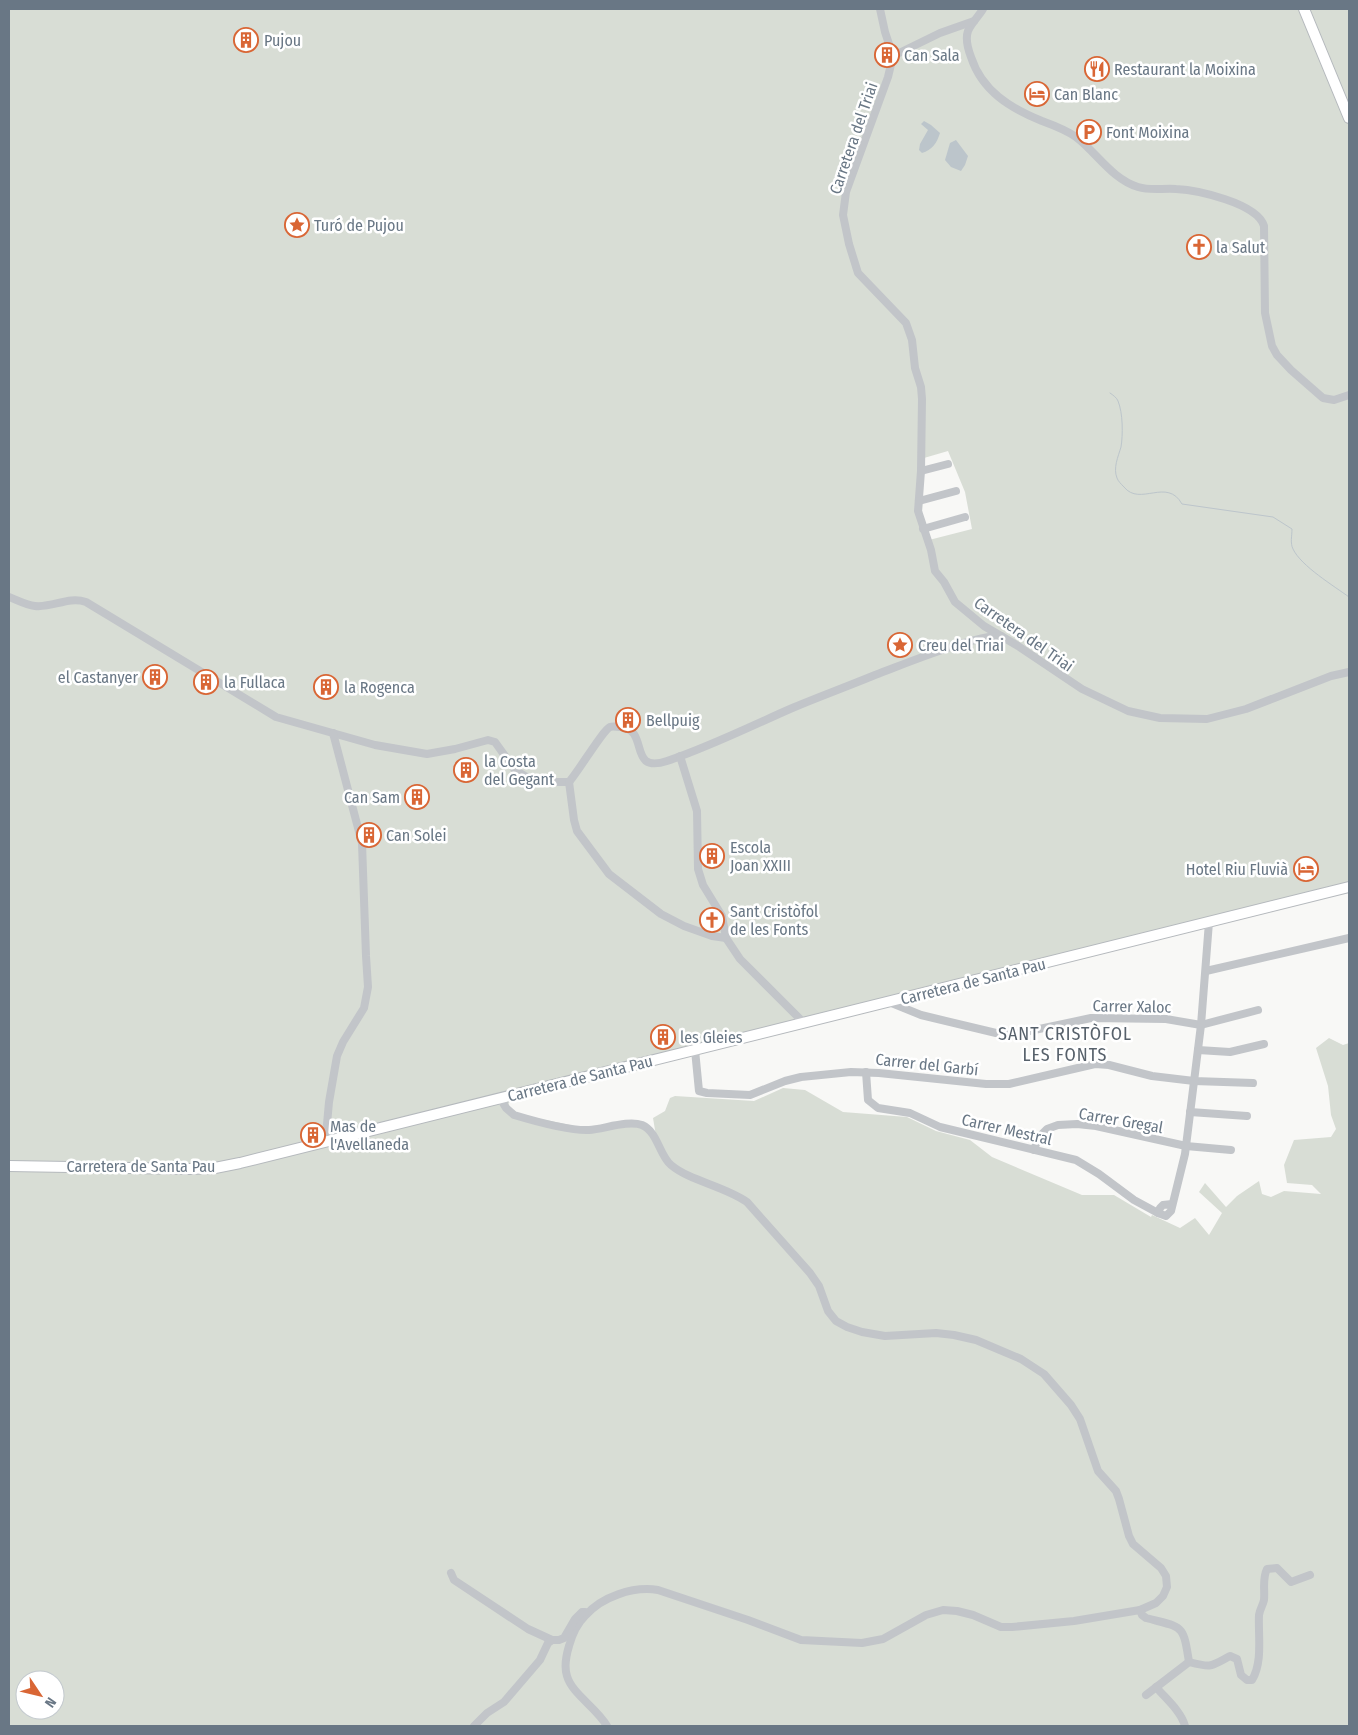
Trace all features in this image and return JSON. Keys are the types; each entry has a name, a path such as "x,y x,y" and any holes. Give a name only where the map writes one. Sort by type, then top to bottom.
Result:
{"main road":[{"path":"1304,9 1349,118"},
{"name":"Carretera de Santa Pau","path":"9,1166 189,1169 215,1168 240,1163 1349,887"}],"street":[{"path":"880,9 893,56 940,33 966,25 975,20"},
{"path":"983,9 968,31 967,45 972,62 992,91 1008,105 1066,131 1094,152 1122,180 1152,190 1178,189 1229,200 1241,205 1262,221 1264,226 1265,313 1272,346 1277,356 1323,398 1334,400 1349,395"},
{"name":"Carretera del Triai","path":"893,56 888,77 846,192 843,215 858,273 906,323 909,329 915,368 921,387 921,471 918,511 931,550 935,571 956,602 984,626 1082,689 1128,711 1160,718 1207,719 1246,709 1330,676 1349,672"},
{"path":"921,471 948,464"},
{"path":"919,501 956,491"},
{"path":"923,528 965,517"},
{"path":"9,596 30,605 43,606 77,599 86,602 270,714 382,746 427,754 488,740 495,742 515,770 528,778 542,782 569,782"},
{"path":"726,938 712,936 684,926 661,914 609,874 577,831 569,782 587,759 602,734 608,728 614,726 625,728 634,733 642,756 647,763 655,764 680,756 909,661 975,640 1001,636"},
{"path":"328,1141 329,1102 337,1056 366,1002 368,987 362,843 333,733"},
{"path":"680,756 698,811 698,869 703,885 722,916 726,938 740,959 804,1023"},
{"path":"1186,1146 1201,1025 1209,922"},
{"path":"1206,971 1349,938"},
{"name":"Carrer Xaloc","path":"888,1002 921,1015 1002,1034 1020,1034 1081,1019 1099,1017 1166,1019 1201,1025"},
{"path":"1201,1025 1258,1010"},
{"path":"1198,1050 1230,1052 1264,1044"},
{"name":"Carrer del Garbí","path":"695,1050 699,1091 706,1093 750,1095 785,1081 801,1077 866,1072 999,1084 1024,1081 1080,1066 1101,1064 1152,1076 1194,1081 1252,1083"},
{"name":"Carrer Mestral","path":"866,1072 868,1100 875,1106 907,1112 940,1127 1076,1160 1134,1200 1164,1216 1169,1215 1186,1146"},
{"path":"500,1098 506,1108 514,1115 577,1129 590,1130 632,1124 642,1125 653,1135 662,1156 671,1165 736,1194 747,1202 810,1273 819,1286 828,1311 836,1321 847,1327 884,1336 936,1333 969,1338 1021,1359 1044,1374 1071,1405 1080,1419 1098,1471 1116,1491 1125,1525 1133,1544 1152,1559 1166,1576 1167,1587 1163,1596 1156,1603 1140,1610 1074,1621 1012,1627 1001,1626 957,1611 943,1610 926,1615 883,1639 862,1643 800,1640 743,1618 652,1589 632,1590 609,1599 588,1613 580,1621 573,1636 566,1661 566,1675 573,1687 594,1707 607,1726"},
{"path":"1190,1112 1246,1116"},
{"name":"Carrer Gregal","path":"1034,1150 1036,1141 1042,1133 1052,1127 1068,1124 1096,1126 1186,1146 1231,1150"},
{"path":"1188,1662 1207,1667 1214,1666 1230,1656 1237,1659 1241,1675 1247,1680 1252,1680 1256,1673 1260,1612 1264,1601 1264,1575 1267,1569 1277,1568 1291,1582 1310,1575"},
{"path":"451,1573 454,1580 528,1629 552,1640 564,1638 575,1618 582,1612 588,1613"},
{"path":"1140,1610 1146,1618 1174,1625 1182,1630 1186,1639 1188,1662"},
{"path":"474,1726 487,1712 504,1702 540,1660 548,1643 552,1640"},
{"path":"1146,1695 1188,1662"},
{"path":"1156,1687 1180,1714 1185,1726"}],"shaded area":[{"path":"9,9 1349,9 1349,884 506,1093 510,1108 521,1115 580,1127 638,1122 656,1136 653,1118 665,1111 670,1098 675,1096 754,1101 783,1088 805,1090 843,1112 907,1117 936,1131 970,1140 992,1157 1082,1195 1114,1195 1151,1217 1152,1215 1180,1228 1195,1218 1209,1235 1222,1213 1199,1192 1205,1183 1226,1207 1237,1196 1259,1181 1262,1194 1271,1197 1284,1191 1321,1194 1312,1185 1287,1183 1284,1165 1294,1140 1331,1137 1336,1129 1331,1115 1328,1086 1316,1048 1329,1038 1343,1045 1349,1043 1349,1726 9,1726","holes":["948,451 965,492 972,529 929,540 922,515 924,458"]},
{"path":"924,121 940,133 934,146 922,153 919,150 920,144 928,130 921,124"},
{"path":"956,140 968,156 961,171 951,167 945,160 950,143"}],"waterway":[{"path":"1110,393 1117,400 1121,412 1122,442 1116,462 1116,474 1117,479 1124,487 1130,492 1138,494 1169,493 1176,496 1182,504 1273,517 1292,529 1292,547 1303,562 1349,597"}],"place":[{"name":"Pujou","path":"246,40"},
{"name":"Can Sala","path":"887,55"},
{"name":"Restaurant la Moixina","path":"1097,69"},
{"name":"Can Blanc","path":"1037,94"},
{"name":"Font Moixina","path":"1089,132"},
{"name":"Turó de Pujou","path":"297,225"},
{"name":"la Salut","path":"1199,247"},
{"name":"Creu del Triai","path":"900,645"},
{"name":"el Castanyer","path":"155,677"},
{"name":"la Fullaca","path":"206,682"},
{"name":"la Rogenca","path":"326,687"},
{"name":"Bellpuig","path":"628,720"},
{"name":"la Costa del Gegant","path":"466,770"},
{"name":"Can Sam","path":"417,797"},
{"name":"Can Solei","path":"369,835"},
{"name":"Escola Joan XXIII","path":"712,856"},
{"name":"Hotel Riu Fluvià","path":"1306,869"},
{"name":"Sant Cristòfol de les Fonts","path":"712,920"},
{"name":"les Gleies","path":"663,1037"},
{"name":"Mas de l'Avellaneda","path":"313,1135"}],"district":[{"name":"SANT CRISTÒFOL LES FONTS","path":"1065,1044"}]}
